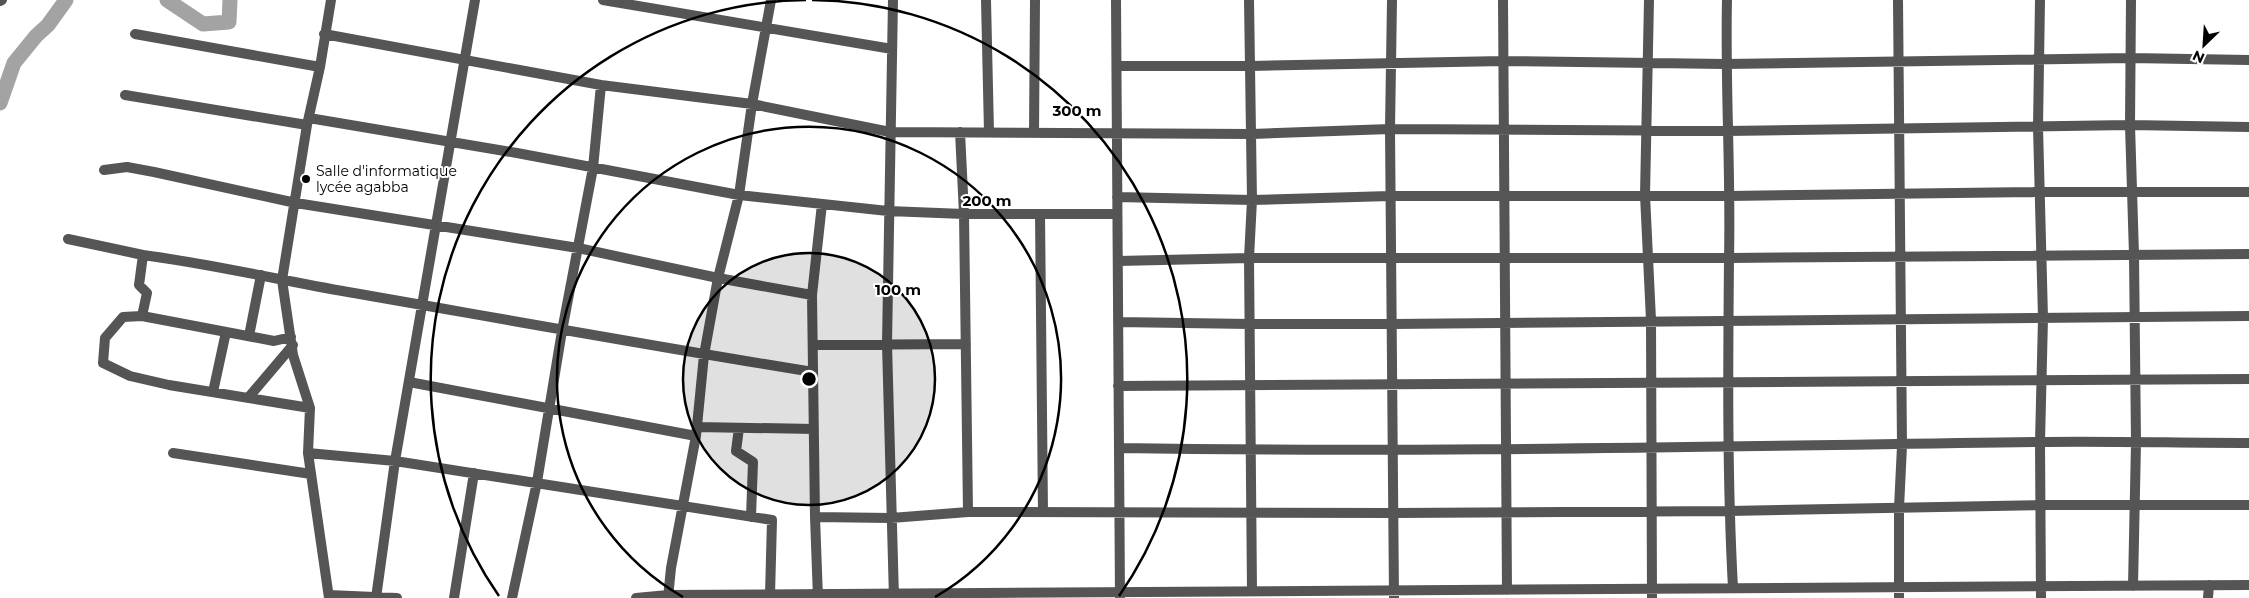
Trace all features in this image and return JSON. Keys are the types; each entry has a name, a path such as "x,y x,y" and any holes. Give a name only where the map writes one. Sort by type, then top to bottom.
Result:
{"street":[{"path":"330,0 282,280 293,355 310,408 308,453 329,596 397,598"},
{"path":"377,597 395,461 475,0"},
{"path":"604,0 892,49"},
{"path":"668,597 697,432 704,355 718,278 738,195 771,0"},
{"path":"893,0 887,344 894,596"},
{"path":"986,0 989,132"},
{"path":"1034,133 1035,0"},
{"path":"1116,0 1120,595"},
{"path":"1245,594 1251,512 1252,450 1249,258 1252,200 1252,134 1249,0"},
{"path":"1392,0 1390,196 1393,324 1394,594"},
{"path":"1503,0 1507,590"},
{"path":"1649,0 1645,195 1651,320 1652,593"},
{"path":"1727,0 1726,64 1729,196 1727,322 1729,511 1732,588"},
{"path":"1898,0 1902,382 1899,598"},
{"path":"2040,0 2038,127 2043,318 2040,442 2042,598"},
{"path":"2131,0 2130,125 2134,255 2136,443 2133,586"},
{"path":"135,34 320,67"},
{"path":"324,34 601,85 752,104 890,132 1252,134 1390,129 1727,131 1900,130 2130,125 2249,127"},
{"path":"1117,66 1251,66 1504,61 1726,64 1899,63 2130,58 2249,60"},
{"path":"512,598 537,482 548,409 593,168 601,85"},
{"path":"124,95 517,153 738,195 888,211 964,214 1118,214"},
{"path":"960,132 964,214 968,512"},
{"path":"104,170 127,167 296,203 578,248 718,278 812,295"},
{"path":"1118,197 1252,200 1504,195 1729,196 2040,192 2249,192"},
{"path":"818,596 812,295 822,204"},
{"path":"1040,214 1042,512"},
{"path":"68,238 143,255 200,262 261,276 562,331 813,372"},
{"path":"1118,261 1249,258 1729,258 2249,254"},
{"path":"142,316 147,293 139,285 143,255"},
{"path":"249,336 261,276"},
{"path":"292,341 274,341 142,316 123,317 105,338 103,362 130,376 310,408"},
{"path":"1118,322 1393,324 1651,320 1727,322 2249,316"},
{"path":"213,392 226,332"},
{"path":"248,398 292,341"},
{"path":"813,345 966,344"},
{"path":"1118,386 2249,380"},
{"path":"408,382 548,409 697,432 739,428 814,429"},
{"path":"739,428 736,451 753,462 751,517"},
{"path":"1119,448 1394,450 1902,446 2040,442 2249,443"},
{"path":"173,453 311,474"},
{"path":"308,453 395,461 537,482 683,508 772,520 770,594"},
{"path":"454,598 474,473"},
{"path":"815,517 892,518 968,512 1394,513 1729,511 2134,504 2249,505"},
{"path":"2208,598 2209,585"},
{"path":"636,598 770,594 818,596 1394,594 1507,590 1583,594 1652,593 1732,588 2249,585"}],"waterway":[{"path":"0,103 14,63 36,36 48,25 66,0"},
{"path":"167,0 203,24 229,22 230,0"}],"place":[{"name":"Salle d'informatique lycée agabba","path":"306,179"}]}
